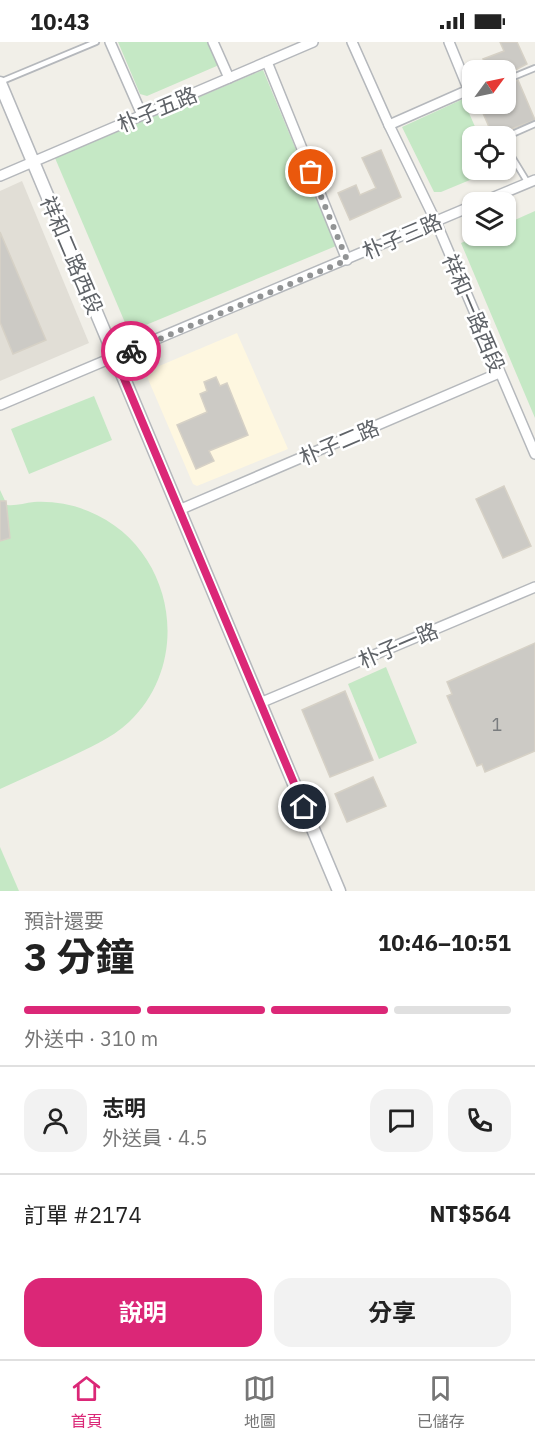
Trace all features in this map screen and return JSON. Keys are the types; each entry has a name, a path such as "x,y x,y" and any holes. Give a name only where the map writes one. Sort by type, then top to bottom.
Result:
{"street":[{"path":"110,42 142,116"},
{"path":"213,42 229,78"},
{"name":"朴子五路","path":"0,176 314,42"},
{"name":"祥和一路西段","path":"352,42 436,222 535,454"},
{"path":"449,42 462,74"},
{"path":"267,62 347,260"},
{"name":"祥和二路西段","path":"0,83 339,891"},
{"path":"389,125 462,94"},
{"path":"506,192 531,182"},
{"name":"朴子三路","path":"0,405 462,211"},
{"name":"朴子二路","path":"180,510 499,373"},
{"name":"朴子一路","path":"260,703 535,587"}],"lane":[{"path":"0,83 96,42"},
{"path":"516,76 535,68"},
{"path":"516,132 535,124"},
{"path":"516,161 531,182"}],"shaded area":[{"path":"22,181 89,343 0,381 0,191"},
{"path":"237,333 288,449 197,486 193,484 145,372"}],"green space":[{"path":"118,42 209,42 219,65 147,96 140,94"},
{"path":"263,70 336,246 129,332 55,158"},
{"path":"462,99 462,114 469,114 475,126 462,126 462,180 470,180 441,192 434,192 402,127"},
{"path":"535,211 535,418 462,246 516,246 516,220"},
{"path":"94,396 112,440 29,474 11,429"},
{"path":"0,490 7,505 41,502 68,505 88,511 117,527 140,549 156,576 165,606 167,637 162,667 150,696 129,722 99,743 0,789"},
{"path":"386,667 417,743 379,759 348,684"},
{"path":"0,847 19,891 0,891"}],"building":[{"path":"500,42 517,42 527,64 516,70 516,60 483,59 504,51"},
{"path":"518,80 535,120 516,127 489,126 483,114 516,114 516,81"},
{"path":"381,150 401,197 350,220 338,193 356,185 360,195 376,188 362,158"},
{"path":"0,232 46,340 13,354 0,322"},
{"path":"216,377 220,386 227,383 248,435 209,451 214,461 196,469 177,425 207,412 200,394 207,391 204,382"},
{"path":"504,486 531,546 503,558 476,499"},
{"path":"0,501 6,501 10,538 0,541"},
{"path":"535,643 535,751 485,772 482,764 477,766 447,696 452,694 447,682"},
{"path":"345,691 373,760 330,777 302,710"},
{"path":"373,777 386,806 347,822 335,794"}],"way so far":[{"path":"131,351 347,260 311,172"}],"route":[{"path":"131,351 115,357 304,807"}]}
